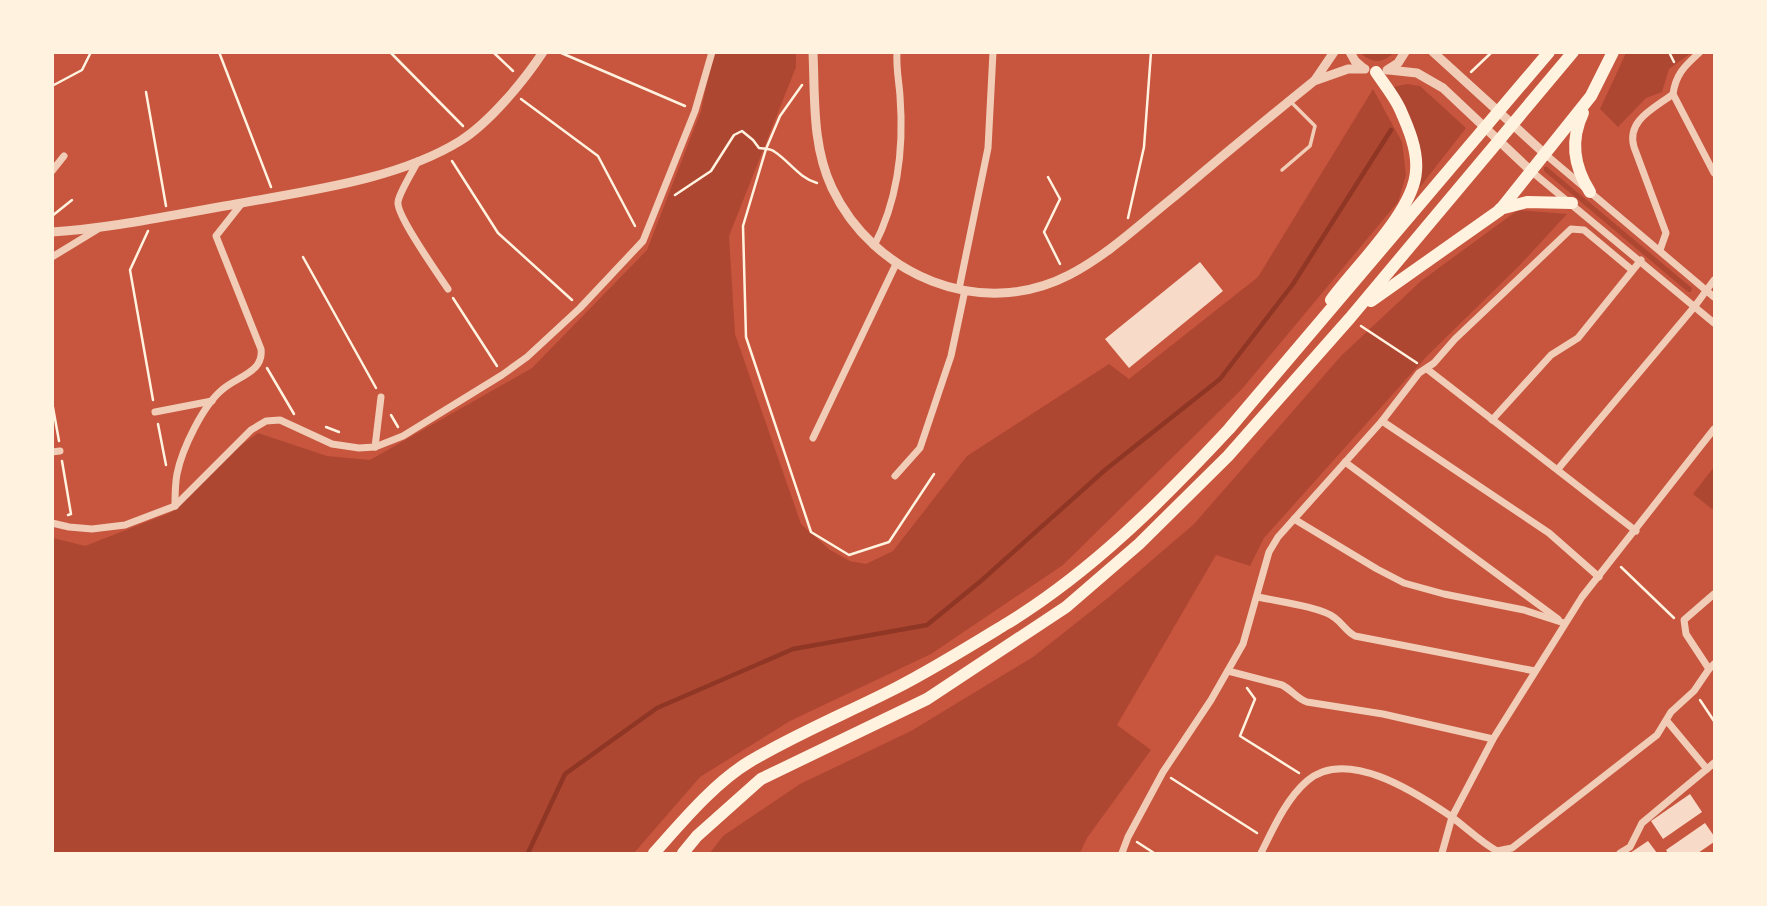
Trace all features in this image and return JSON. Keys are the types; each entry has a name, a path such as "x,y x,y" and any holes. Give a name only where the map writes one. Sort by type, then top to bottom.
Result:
{"main road":[{"path":"654,853 684,819 747,763 899,687 1048,597 1100,555 1185,476 1301,345 1549,52"},
{"path":"682,853 697,836 761,779 927,699 1022,637 1091,587 1139,544 1228,456 1350,318 1573,52"},
{"path":"1590,192 1577,163 1575,141 1580,119 1614,52"},
{"path":"1301,345 1344,282 1403,209 1415,181 1414,147 1399,107 1377,70"},
{"path":"1350,318 1500,209 1591,96"},
{"path":"1500,209 1527,202 1572,203"}],"street":[{"path":"52,232 98,229 274,197 370,177 418,161 471,133 523,81 543,52"},
{"path":"52,523 92,529 125,525 175,506 251,430 266,421 280,420 332,443 359,448 375,447 403,436 502,375 527,357 580,307 643,241 695,111 712,52"},
{"path":"813,52 818,141 831,186 849,219 895,264 915,275 962,290 982,293 1009,293 1066,276 1124,238 1314,81 1334,52"},
{"path":"874,246 885,225 894,195 901,155 901,95 896,73 897,52"},
{"path":"895,476 920,448 951,356 988,148 993,52"},
{"path":"1350,52 1355,61 1377,70 1398,63 1405,52"},
{"path":"1433,52 1545,155 1714,296"},
{"path":"1700,52 1680,70 1673,94 1714,173"},
{"path":"1314,81 1348,69 1377,70 1417,73 1443,88 1531,171 1714,323"},
{"path":"1660,250 1666,233 1634,147 1632,132 1638,119 1673,94"},
{"path":"52,171 64,156"},
{"path":"418,161 410,181 399,197 400,212 448,289"},
{"path":"175,506 177,474 188,440 212,401 223,389 258,366 262,359 261,349 216,236 243,202"},
{"path":"52,257 98,229"},
{"path":"1122,853 1128,836 1163,772 1232,673 1258,597 1269,552 1278,537 1382,421 1419,373 1427,369 1571,229 1584,230 1632,270"},
{"path":"1492,420 1551,355 1578,338 1641,260"},
{"path":"813,438 895,264"},
{"path":"1558,469 1714,280"},
{"path":"1427,369 1636,531"},
{"path":"375,447 381,397"},
{"path":"155,412 212,401"},
{"path":"1382,421 1540,526 1599,577"},
{"path":"1442,853 1452,817 1493,739 1564,623 1714,429"},
{"path":"1345,462 1564,623"},
{"path":"1294,519 1404,583 1524,610 1564,623"},
{"path":"1261,853 1293,796 1308,780 1322,772 1341,769 1360,771 1411,791 1452,817 1497,851 1512,848 1657,735 1671,712 1694,691 1712,666 1684,628 1684,621 1688,614 1714,594"},
{"path":"1258,597 1324,612 1355,636 1535,671"},
{"path":"1232,673 1282,685 1290,689 1296,698 1307,702 1383,714 1493,739"},
{"path":"1667,721 1707,769"},
{"path":"1620,853 1630,847 1642,824 1714,763"}],"lane":[{"path":"1282,170 1310,146 1315,125 1290,100"}],"path":[{"path":"52,86 82,70 92,52"},
{"path":"219,52 274,197"},
{"path":"390,52 471,133"},
{"path":"493,52 523,81"},
{"path":"559,52 695,111"},
{"path":"1124,238 1144,147 1151,52"},
{"path":"1468,75 1492,52"},
{"path":"813,68 780,117 766,149 743,226 746,337 811,532 849,555 889,542 934,474"},
{"path":"146,92 168,216"},
{"path":"513,92 598,156 643,241"},
{"path":"654,210 663,213 667,211 677,192 711,171 734,135 742,131 754,140 758,148 771,149 810,181 831,186"},
{"path":"444,149 498,233 580,307"},
{"path":"1048,177 1060,199 1044,232 1066,276"},
{"path":"52,216 72,200"},
{"path":"154,218 130,270 166,466"},
{"path":"303,257 403,436"},
{"path":"448,289 502,375"},
{"path":"1350,318 1427,369"},
{"path":"262,359 295,414"},
{"path":"52,402 57,452 71,514 62,517"},
{"path":"317,424 340,433"},
{"path":"1613,560 1684,628"},
{"path":"1232,673 1255,699 1240,736 1308,780"},
{"path":"1694,691 1714,720"},
{"path":"1163,772 1268,840"},
{"path":"1128,836 1154,853"}],"shaded area":[{"path":"713,53 796,53 796,67 729,236 735,334 801,524 830,550 850,561 866,564 893,551 967,456 1109,364 1129,379 1258,277 1373,89 1402,142 1406,175 1398,202 1242,389 1063,565 931,654 790,721 700,777 634,853 53,853 53,538 85,546 172,512 237,448 258,433 327,456 370,460 532,368 647,250 701,111"},
{"path":"1361,53 1393,53 1377,61 1368,59"},
{"path":"1626,53 1691,53 1669,69 1662,92 1646,98 1618,127 1600,109"},
{"path":"1407,84 1420,86 1466,128 1420,187 1415,134 1407,111 1393,87"},
{"path":"1544,167 1692,288 1691,292 1544,171"},
{"path":"1518,210 1567,214 1520,265 1427,356 1264,538 1250,566 1216,555 1117,725 1151,750 1087,838 1080,853 710,853 723,836 800,784 911,731 1033,657 1109,597 1194,524 1341,356 1421,281"},
{"path":"1714,467 1714,508 1712,509 1693,494"}],"building":[{"path":"1200,262 1223,291 1129,368 1105,339"},
{"path":"1690,794 1702,812 1663,839 1651,821"},
{"path":"1705,823 1714,836 1714,842 1698,853 1668,853 1666,850"},
{"path":"1648,841 1657,853 1630,853"}],"waterway":[{"path":"528,853 565,774 657,708 793,649 927,625 982,580 1105,470 1220,379 1293,284 1391,130"}]}
